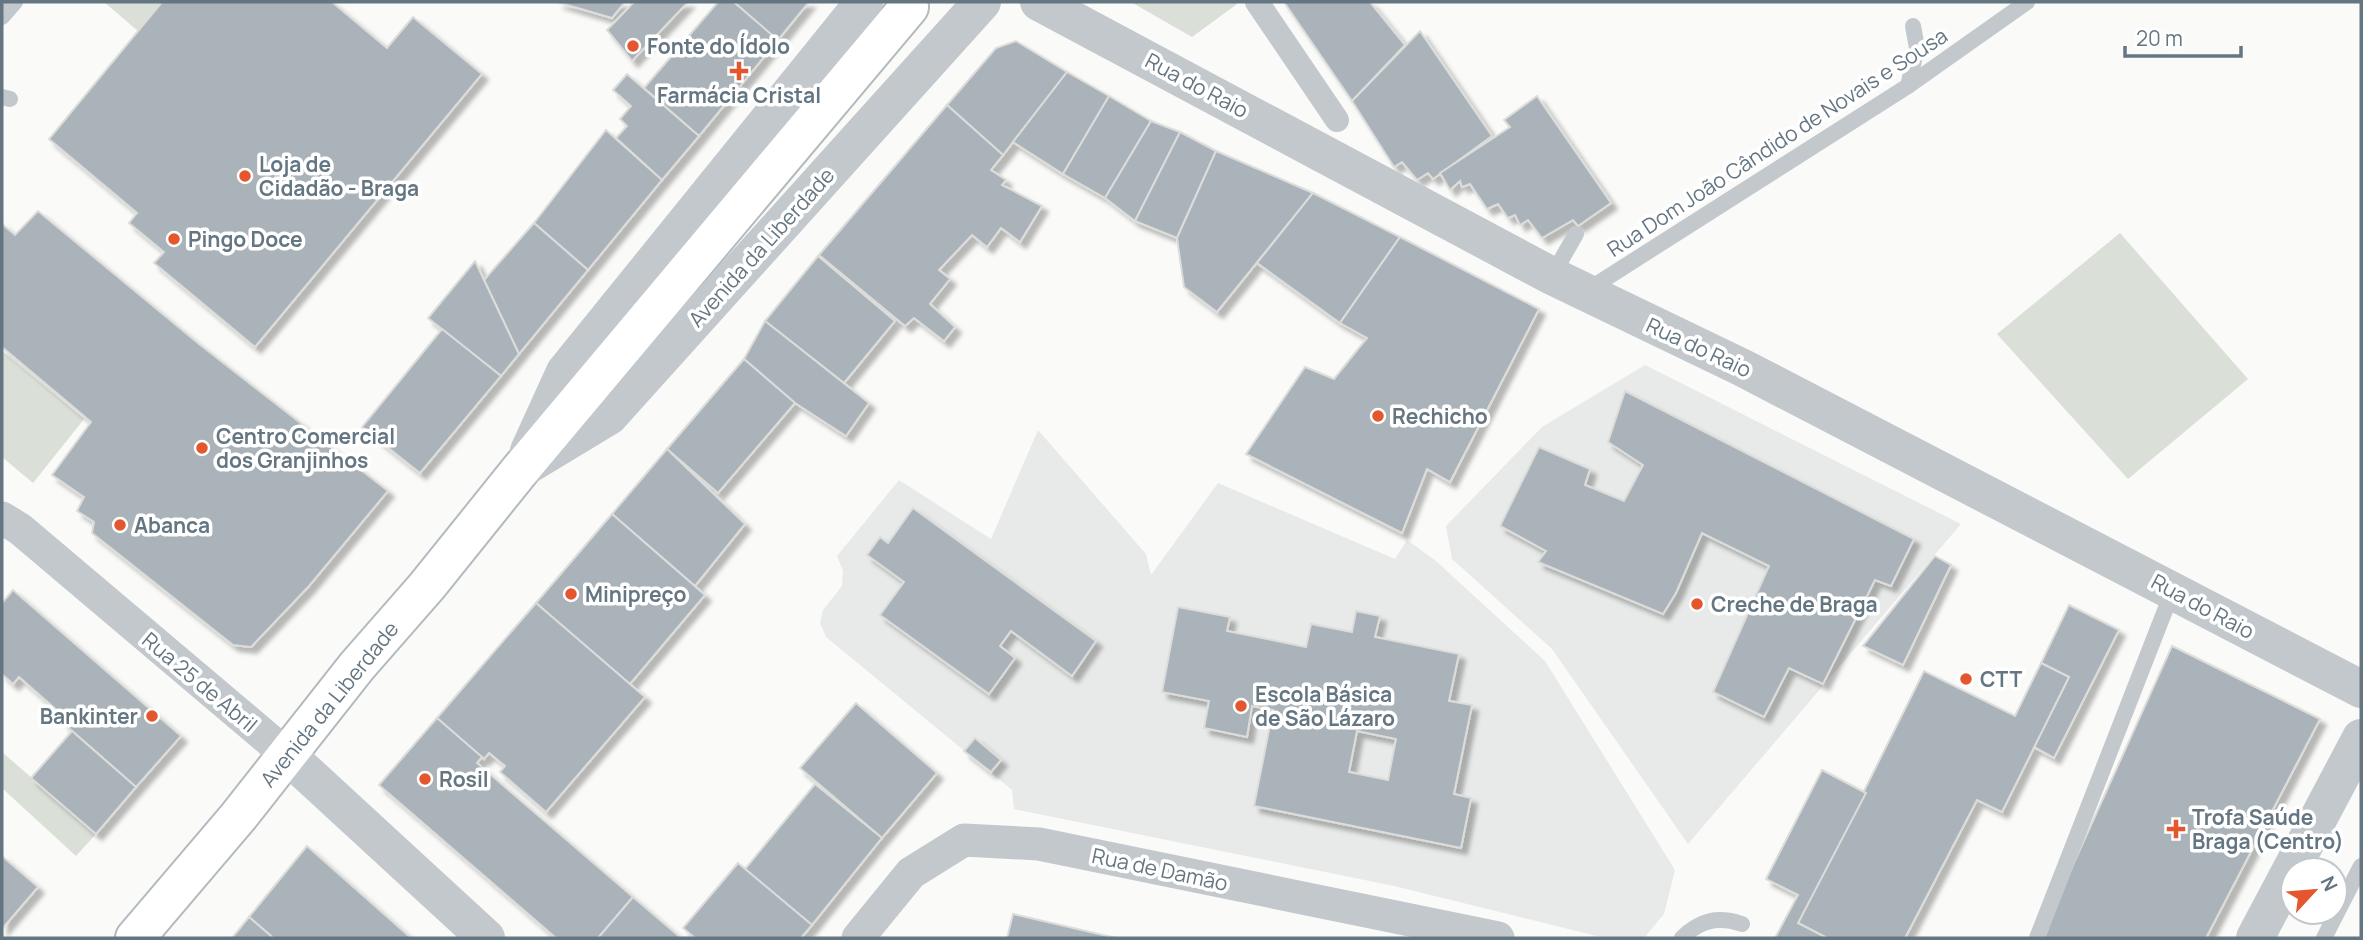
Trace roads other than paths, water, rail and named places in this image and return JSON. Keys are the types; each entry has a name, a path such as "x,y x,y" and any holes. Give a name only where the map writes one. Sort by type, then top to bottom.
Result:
{"main road":[{"name":"Avenida da Liberdade","path":"135,938 522,469 909,7"}],"street":[{"name":"Avenida da Liberdade","path":"522,469 565,372 864,2"},
{"name":"Avenida da Liberdade","path":"522,469 609,416 982,2"},
{"name":"Rua do Raio","path":"1039,2 1568,284 1743,368 2361,689"},
{"path":"1257,2 1337,120"},
{"name":"Rua 25 de Abril","path":"2,517 20,529 286,754 486,938"},
{"path":"2255,938 2361,738"},
{"name":"Rua de Damão","path":"858,938 912,873 964,841 1039,844 1498,938"}],"lane":[{"path":"2,17 15,2"},
{"name":"Rua Dom João Cândido de Novais e Sousa","path":"1568,284 1908,86 2027,2"},
{"path":"1908,86 1917,48 1913,26"},
{"path":"1568,284 1576,234"},
{"path":"2037,938 2173,590"},
{"path":"2324,938 2361,866"},
{"path":"1682,938 1703,922 1724,918 1741,924"}],"place":[{"name":"Fonte do Ídolo","path":"633,46"},
{"name":"Farmácia Cristal","path":"739,71"},
{"name":"Loja de Cidadão - Braga","path":"245,176"},
{"name":"Pingo Doce","path":"174,239"},
{"name":"Rechicho","path":"1378,416"},
{"name":"Centro Comercial dos Granjinhos","path":"202,448"},
{"name":"Abanca","path":"120,525"},
{"name":"Minipreço","path":"571,594"},
{"name":"Creche de Braga","path":"1697,604"},
{"name":"CTT","path":"1966,679"},
{"name":"Escola Básica de São Lázaro","path":"1241,706"},
{"name":"Bankinter","path":"152,716"},
{"name":"Rosil","path":"425,779"},
{"name":"Trofa Saúde Braga (Centro)","path":"2176,829"}]}
